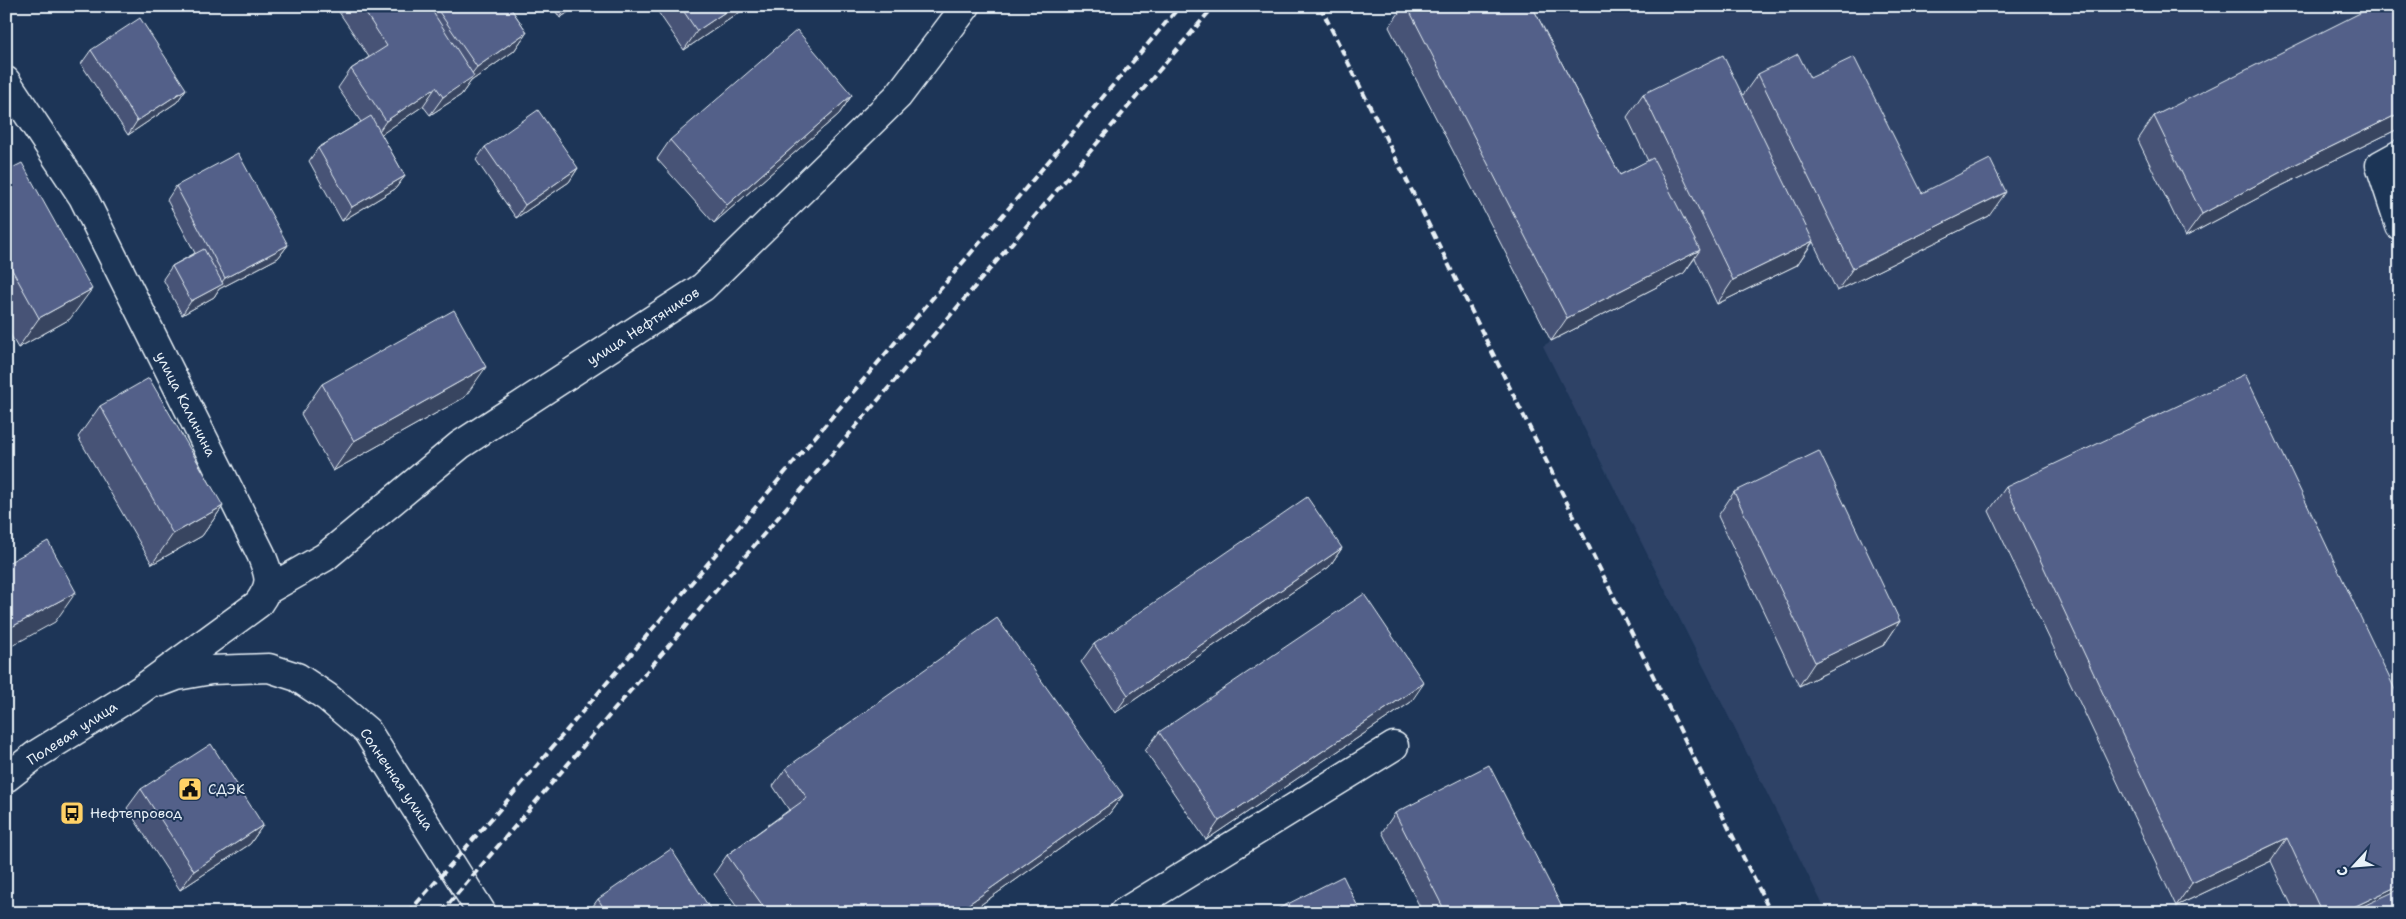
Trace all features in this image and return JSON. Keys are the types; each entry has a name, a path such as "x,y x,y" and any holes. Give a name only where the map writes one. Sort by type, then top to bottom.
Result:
{"street":[{"name":"улица Нефтяников","path":"269,588 325,557 460,445 703,287 898,96 966,6"},
{"name":"улица Калинина","path":"6,81 83,197 262,554 269,573 269,588"},
{"path":"2400,154 2380,165 2400,226"},
{"path":"139,690 258,604 269,588"},
{"name":"Солнечная улица","path":"139,690 177,676 211,670 269,668 298,677 327,697 367,731 482,913"},
{"name":"Полевая улица","path":"6,778 37,754 139,690"},
{"path":"1123,913 1394,746"}],"shaded area":[{"path":"1399,6 2400,6 2400,913 1827,913 1543,346 1551,341 1389,27"}],"building":[{"path":"361,6 429,6 474,76 443,97 436,87 386,121 351,69 387,46"},
{"path":"435,6 509,6 527,32 477,67"},
{"path":"680,6 734,6 697,31"},
{"path":"1407,6 1532,6 1620,175 1653,158 1700,250 1567,318"},
{"path":"2374,6 2400,6 2400,113 2292,166 2202,214 2154,116"},
{"path":"140,18 186,89 137,121 91,50"},
{"path":"797,30 852,95 727,205 670,140"},
{"path":"1798,54 1810,78 1854,57 1922,193 1990,159 2006,192 1853,268 1758,74"},
{"path":"1723,55 1813,241 1733,280 1643,94"},
{"path":"538,110 578,168 525,205 485,147"},
{"path":"371,116 405,176 352,207 318,148"},
{"path":"238,153 288,245 225,278 176,186"},
{"path":"22,163 92,289 39,318 6,259 6,171"},
{"path":"204,249 223,284 191,301 172,266"},
{"path":"454,310 486,367 354,441 322,384"},
{"path":"2245,374 2400,700 2400,885 2341,913 2322,913 2287,838 2192,883 2006,487"},
{"path":"149,378 223,506 173,534 100,406"},
{"path":"1819,451 1900,621 1815,662 1734,492"},
{"path":"1307,497 1342,548 1128,695 1094,644"},
{"path":"48,541 76,592 6,630 6,564"},
{"path":"1364,594 1424,683 1219,821 1159,732"},
{"path":"997,618 1123,795 956,913 768,913 727,855 807,798 786,768"},
{"path":"211,744 263,825 194,871 141,789"},
{"path":"1489,765 1565,913 1446,913 1395,813"},
{"path":"671,849 713,913 607,913 598,899"},
{"path":"1343,876 1361,913 1270,913"},
{"path":"2400,889 2400,913 2348,913"}],"railway":[{"path":"408,913 500,809 1180,6"},
{"path":"441,913 1214,6"},
{"path":"1320,6 1771,913"}],"place":[{"name":"СДЭК","path":"190,789"},
{"name":"Нефтепровод","path":"72,813"}]}
